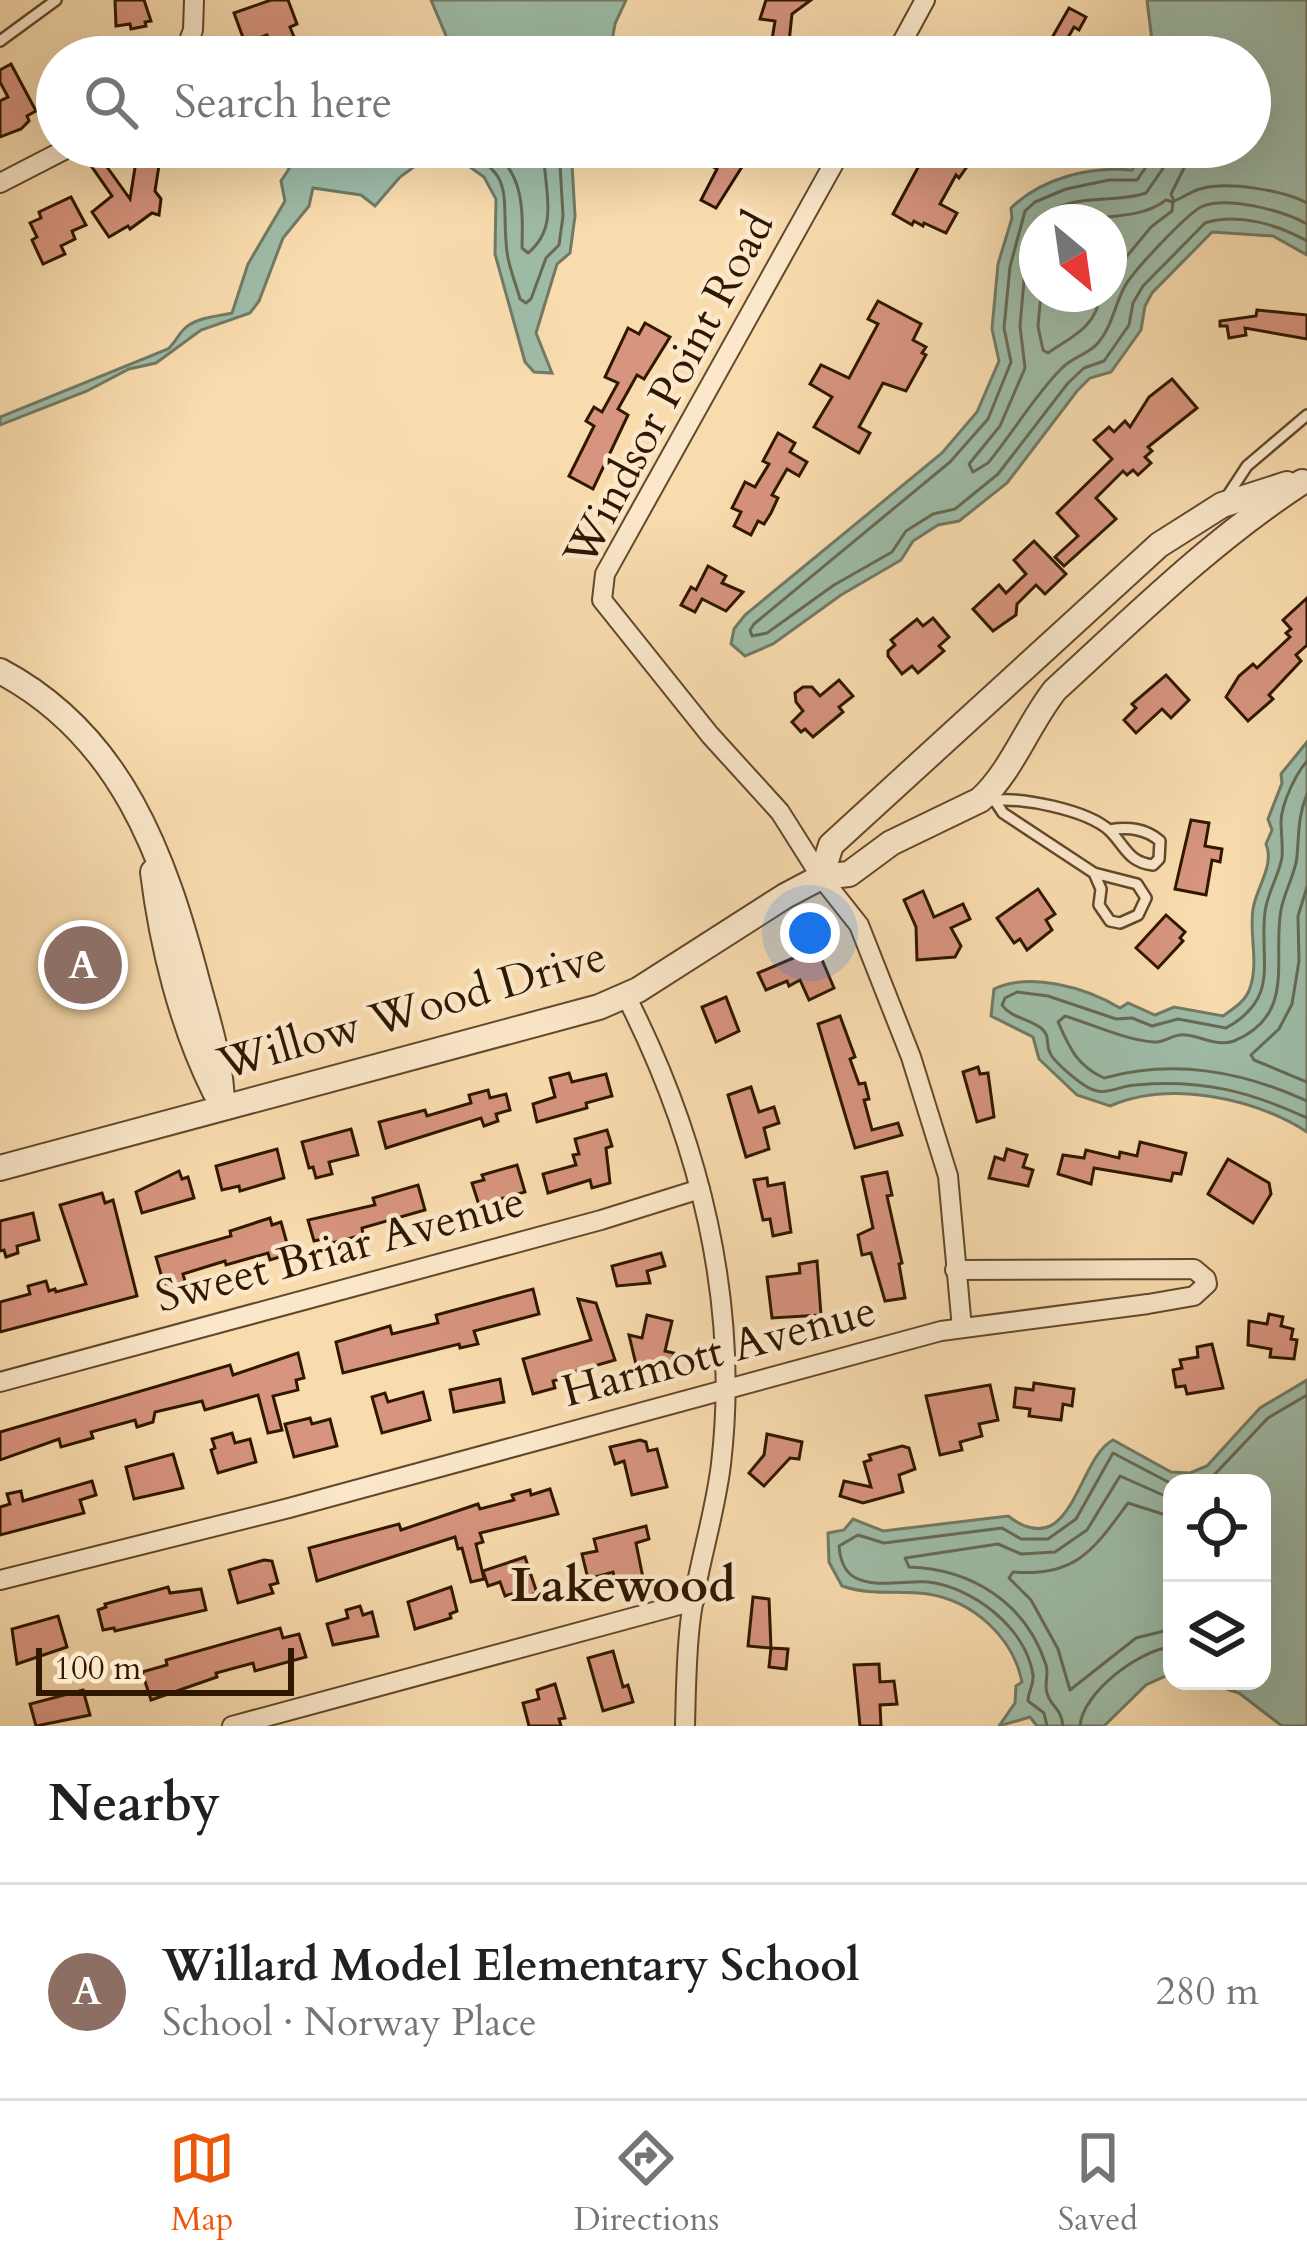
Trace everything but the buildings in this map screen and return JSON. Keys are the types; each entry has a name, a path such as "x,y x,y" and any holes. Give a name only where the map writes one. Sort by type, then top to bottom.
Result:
{"street":[{"path":"191,36 194,0"},
{"path":"905,36 925,0"},
{"path":"0,183 36,164"},
{"name":"Windsor Point Road","path":"821,877 780,812 608,611 601,588 831,168"},
{"name":"Willow Wood Drive","path":"821,877 831,845 1139,562 1222,505 1304,482"},
{"name":"Willow Wood Drive","path":"0,1168 626,996 821,877 849,874 891,843 987,800 1036,713 1055,690 1207,549 1304,482"},
{"path":"0,671 32,689 86,734 128,793 150,846 158,912 189,1030 222,1107"},
{"path":"821,877 859,925 911,1057 948,1176 962,1328"},
{"path":"626,996 671,1093 700,1189 721,1290 726,1390 720,1470 694,1601 685,1726"},
{"name":"Sweet Briar Avenue","path":"0,1382 700,1189"},
{"name":"Harmott Avenue","path":"0,1580 962,1328 1194,1296 1207,1284 1194,1269 955,1270"},
{"path":"232,1726 694,1601"}],"lane":[{"path":"0,41 56,0"},
{"path":"1222,505 1247,466 1307,415"},
{"path":"987,800 1006,798 1072,812 1109,830 1136,862 1153,865 1159,859 1160,841 1149,831 1109,830"},
{"path":"987,800 1094,873 1137,884 1146,898 1138,915 1120,923 1110,921 1099,905 1094,873"}],"water":[{"path":"431,0 626,0 613,36 446,36"},
{"path":"1147,0 1307,0 1307,255 1273,236 1212,232 1152,293 1141,330 1111,372 1090,378 1077,391 1007,483 959,521 938,525 913,541 901,560 841,595 773,644 745,656 731,644 734,629 745,615 942,453 977,412 999,361 992,329 998,264 1011,208 1067,176 1100,170 1271,168 1271,36 1151,36"},
{"path":"412,168 375,206 361,195 313,188 309,206 283,238 250,313 201,330 156,363 129,369 0,425 0,417 168,349 194,322 232,313 248,264 285,201 281,181 289,169"},
{"path":"471,168 572,168 575,216 570,253 557,264 536,333 552,373 534,372 525,362 495,254 496,199 484,177"},
{"path":"1307,742 1307,1132 1262,1110 1211,1096 1159,1094 1110,1106 1077,1095 1039,1059 1033,1037 991,1016 994,989 1024,982 1057,984 1120,1008 1128,1003 1155,1015 1174,1007 1223,1016 1235,1007 1248,993 1253,978 1253,909 1267,868 1266,844 1272,830 1268,819 1281,774"},
{"path":"1307,1380 1307,1726 1282,1726 1230,1690 1271,1690 1271,1474 1163,1474 1163,1677 1146,1685 1104,1726 1037,1726 1030,1717 999,1726 1022,1682 1010,1650 989,1624 945,1598 842,1586 829,1562 828,1533 844,1530 853,1519 883,1531 1008,1516 1030,1528 1047,1527 1060,1518 1101,1450 1113,1440 1171,1472 1190,1473 1207,1466 1260,1408"}],"place":[{"name":"Willard Model Elementary School","path":"83,965"}],"district":[{"name":"Lakewood","path":"623,1585"}]}
